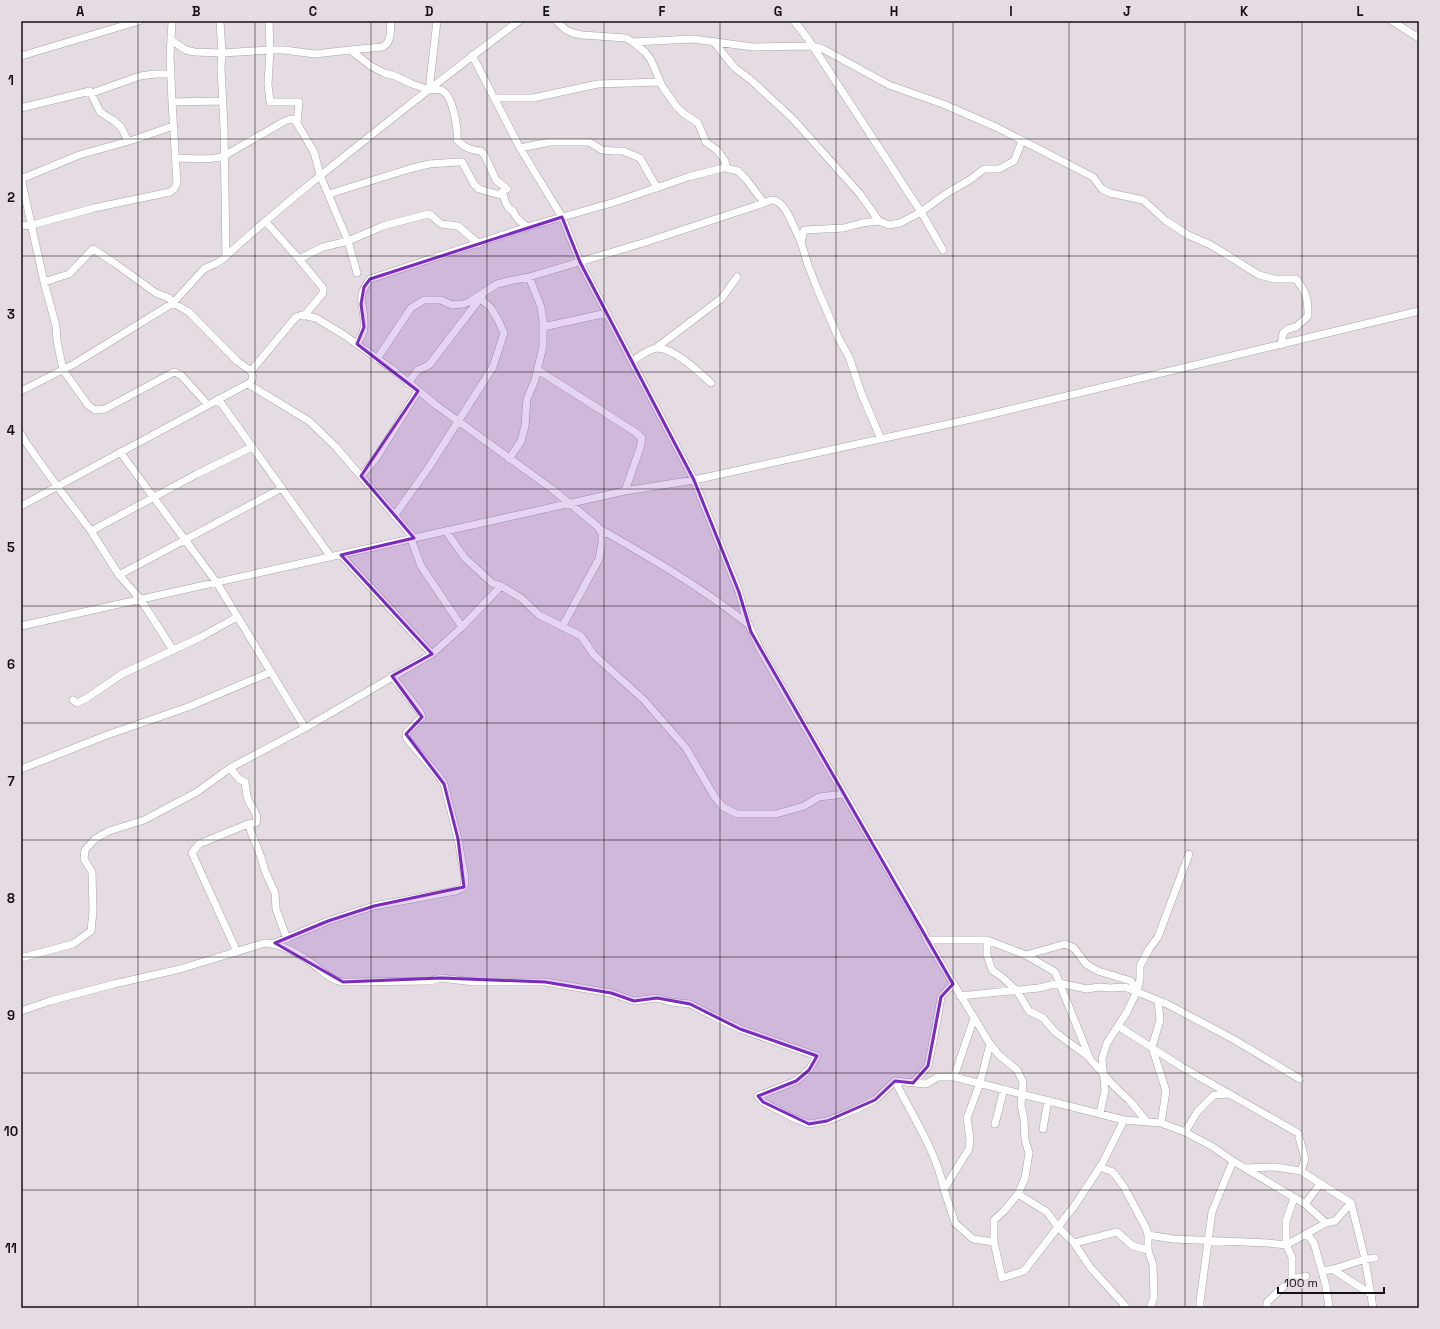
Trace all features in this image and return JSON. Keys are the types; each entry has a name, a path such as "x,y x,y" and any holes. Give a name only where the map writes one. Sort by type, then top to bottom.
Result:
{"street":[{"path":"21,56 139,21"},
{"path":"21,226 32,225 94,208 170,192 174,189 177,183 171,74 172,21"},
{"path":"220,21 226,256"},
{"path":"269,21 270,50 268,84 270,102 299,102 297,123"},
{"path":"172,41 186,50 194,52 222,53 284,50 315,54 382,47 387,45 390,41 391,21"},
{"path":"429,90 437,21"},
{"path":"21,390 62,370 173,303 203,270 208,266 224,259 265,221 320,175 472,55 520,21"},
{"path":"556,21 566,30 573,33 626,38 645,52 651,60 660,82 676,106 683,113 698,123 706,142 718,151 725,161 726,168 738,171 764,203"},
{"path":"794,21 921,212 943,250"},
{"path":"1392,21 1419,38"},
{"path":"632,42 693,39 753,47 812,46 823,49 889,85 943,104 996,128 1093,177 1102,189 1110,193 1143,200 1164,220 1188,235 1210,245 1259,275 1274,279 1296,279 1304,289 1308,299 1308,316 1296,327 1288,329 1283,333 1281,345"},
{"path":"714,42 734,68 752,81 793,119 860,194 879,221"},
{"path":"350,50 371,66 384,73 429,90 442,90 448,95 451,100 458,130 457,140 464,147 481,151 485,156 496,180 507,189 502,191 506,205 513,211 518,221 527,227"},
{"path":"472,55 520,148 562,217 580,262 694,480 739,592 748,624 761,652 960,996 990,1044 999,1055 1017,1070 1023,1082 1021,1105 1024,1119 1025,1140 1029,1153 1024,1178 1018,1194 1004,1211 994,1220 994,1242 1002,1278 1024,1271 1058,1227 1100,1167 1124,1120"},
{"path":"92,93 140,76 171,74"},
{"path":"494,98 534,98 598,84 660,82"},
{"path":"21,108 86,90 90,91 100,112 121,127 128,141"},
{"path":"172,102 223,101"},
{"path":"175,158 211,159 224,157 228,153 285,120 291,119 297,123 314,152 320,175 348,241 357,273"},
{"path":"173,126 79,155 21,178 44,282 56,326 62,370 88,405 95,410 105,409 174,372 181,375 208,405"},
{"path":"801,242 804,230 844,228 862,223 879,221 889,225 900,223 921,212 944,195 984,170 998,169 1014,161 1022,141"},
{"path":"520,148 550,142 589,142 602,150 614,152 623,151 640,158 657,188"},
{"path":"328,194 429,164 462,162 474,184 479,189 504,196"},
{"path":"357,344 363,333 364,327 361,304 364,287 370,279 527,227 615,202 688,177 726,166"},
{"path":"377,359 411,308 424,300 441,300 452,305 470,302 497,284 528,278 694,227 772,200 778,201 783,205 801,242 814,282 838,337 849,357 862,395 881,439"},
{"path":"299,259 323,247 348,241 383,226 428,214 441,224 458,226 479,244"},
{"path":"265,221 323,288 323,293 304,316"},
{"path":"44,282 69,274 93,249 114,262 156,293 169,298 173,303 188,312 237,361 251,370"},
{"path":"632,361 646,352 656,348 722,298 738,277"},
{"path":"509,459 521,441 526,426 527,399 538,370 543,346 541,307 528,278"},
{"path":"408,383 418,370 429,365 486,291"},
{"path":"394,516 459,422 493,367 504,333 491,308 480,298"},
{"path":"21,626 625,490 694,480 971,419 1419,311"},
{"path":"543,327 607,313"},
{"path":"21,506 248,384 252,380 251,370 296,317 304,316 316,318 357,344 569,503 600,529 643,553 717,600 748,624"},
{"path":"656,348 665,350 688,362 711,383"},
{"path":"538,370 636,432 642,438 640,448 625,490"},
{"path":"248,384 309,421 335,446 412,539 421,566 462,627"},
{"path":"361,476 375,460 418,391"},
{"path":"218,400 331,557"},
{"path":"21,434 26,444 92,531 119,574 141,600 173,650"},
{"path":"92,531 252,447"},
{"path":"120,452 216,583 305,728"},
{"path":"119,574 282,488"},
{"path":"562,627 599,559 602,542 602,532 600,529"},
{"path":"446,531 464,557 492,583 501,586 521,598 539,615 581,636 594,655 644,700 686,748 714,796 723,807 737,814 776,814 804,806 819,797 844,794"},
{"path":"340,555 432,654"},
{"path":"21,958 73,944 91,931 93,911 92,872 84,859 86,850 95,839 109,831 144,820 197,792 230,768 305,728 432,654 462,627 501,586"},
{"path":"73,700 77,703 87,698 122,674 201,637 237,617"},
{"path":"21,769 107,735 188,707 271,672"},
{"path":"275,944 328,921 374,906 455,891 464,887 465,878 458,839 444,784 407,739 406,734 408,731 422,717 420,712 392,676"},
{"path":"230,768 239,779 244,782 247,798 251,808 256,812 258,817 256,823 248,824 199,844 192,853 237,952"},
{"path":"248,824 265,871 275,893 276,909 287,938"},
{"path":"1100,1113 1105,1090 1102,1059 1107,1043 1138,991 1140,966 1149,949 1158,937 1189,854"},
{"path":"927,940 987,940 1026,955 1055,972 1090,1058"},
{"path":"987,940 987,955 992,970 1017,990 1029,1011 1043,1018 1055,1032 1090,1058 1147,1122"},
{"path":"21,1011 114,984 180,969 265,943 275,944 317,967 336,981 430,981 441,978 474,982 544,982 611,993 634,1001 658,998 671,1002 690,1004 740,1029 817,1056 809,1070 796,1081 758,1096 763,1102 808,1124 827,1121 876,1100 895,1081"},
{"path":"1026,955 1065,944 1074,948 1086,964 1098,971 1131,981 1138,991"},
{"path":"960,996 1039,988 1060,983 1087,989 1099,987 1125,987 1167,1004 1233,1039 1300,1079"},
{"path":"913,1083 928,1066 940,997 953,984"},
{"path":"1158,1001 1160,1020 1152,1047 1166,1091 1161,1123"},
{"path":"954,1077 974,1018"},
{"path":"1118,1026 1182,1067 1298,1133 1305,1159 1301,1171"},
{"path":"944,1189 969,1149 970,1139 967,1118 980,1084 990,1044"},
{"path":"895,1081 926,1084 938,1077 954,1077 1124,1120 1161,1123 1185,1132 1213,1147 1233,1161 1305,1204 1326,1223"},
{"path":"895,1081 930,1145 940,1172 955,1223 973,1239 994,1242"},
{"path":"995,1124 1004,1090"},
{"path":"1185,1132 1198,1111 1214,1095 1230,1094"},
{"path":"1043,1129 1048,1100"},
{"path":"1194,1308 1200,1305 1212,1212 1233,1161"},
{"path":"1100,1167 1113,1172 1124,1187 1146,1228 1148,1235 1148,1250 1153,1265 1154,1297 1150,1308"},
{"path":"1245,1168 1276,1167 1301,1171 1351,1203 1365,1258 1373,1308"},
{"path":"1305,1204 1320,1184"},
{"path":"1018,1194 1046,1212 1074,1243 1090,1267 1127,1308"},
{"path":"1292,1280 1292,1258 1286,1245 1286,1221 1294,1198"},
{"path":"1148,1235 1173,1239 1286,1245 1326,1223 1335,1220 1351,1203"},
{"path":"1074,1243 1117,1232 1133,1246 1148,1250"},
{"path":"1307,1234 1314,1243 1326,1286 1330,1307"},
{"path":"1322,1272 1334,1270 1365,1258 1374,1258"},
{"path":"1334,1270 1372,1295"},
{"path":"1267,1308 1267,1302 1292,1280 1306,1276"}],"highlighted area":[{"path":"562,217 580,262 694,480 739,592 751,632 953,984 941,997 928,1066 913,1083 895,1081 875,1100 827,1121 809,1124 763,1102 758,1096 796,1081 809,1070 817,1056 740,1029 690,1004 657,998 634,1001 611,993 545,982 441,978 343,982 275,943 328,921 374,906 464,887 458,839 444,784 406,734 422,717 392,676 432,654 341,555 414,538 361,476 418,391 357,344 364,327 361,304 364,287 370,279"}]}
